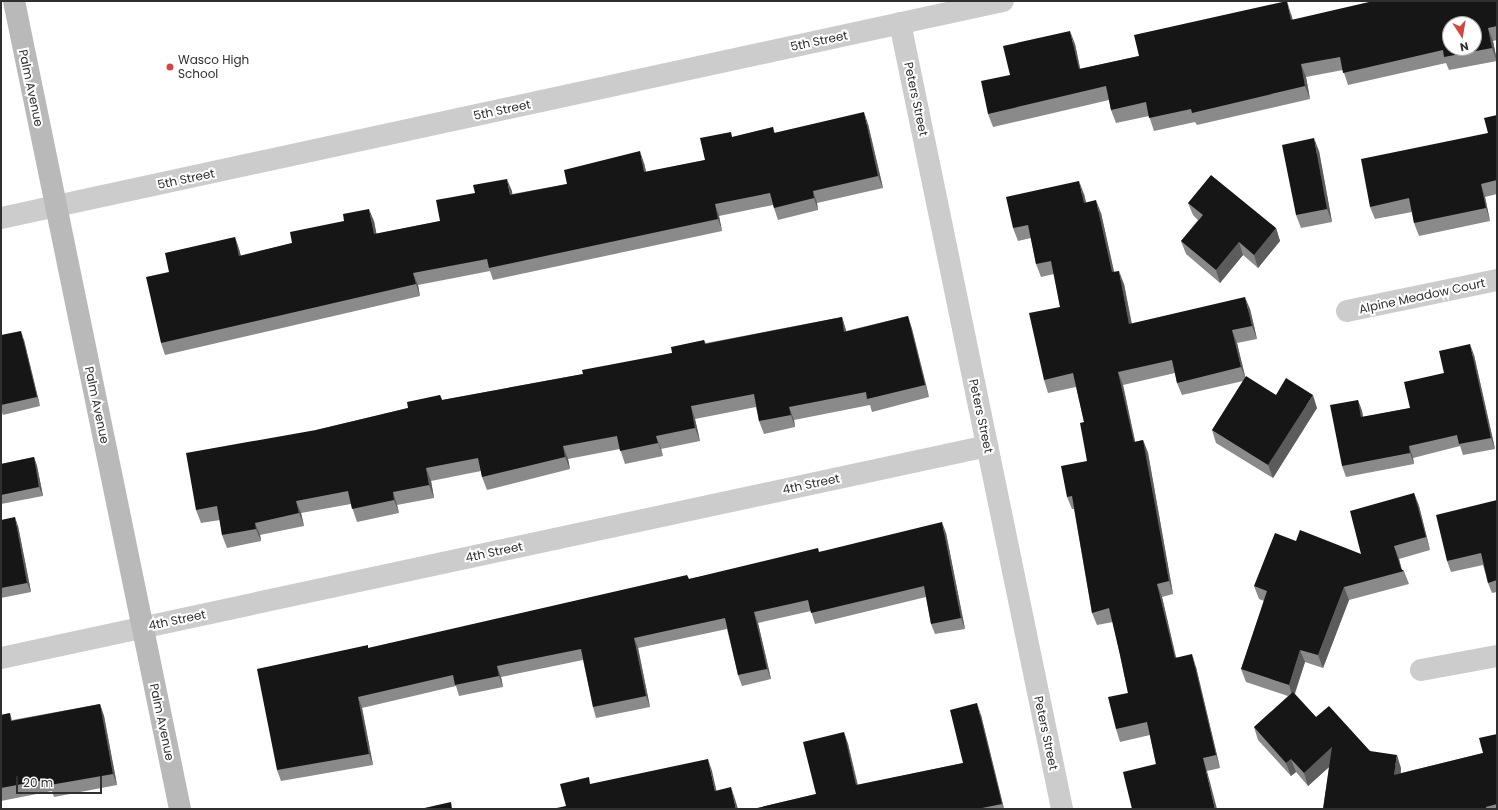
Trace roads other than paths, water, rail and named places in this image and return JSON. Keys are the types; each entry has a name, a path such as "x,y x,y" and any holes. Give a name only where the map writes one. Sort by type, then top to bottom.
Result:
{"main road":[{"name":"Palm Avenue","path":"14,1 180,809"}],"street":[{"name":"5th Street","path":"1,218 1003,1"},
{"name":"Peters Street","path":"900,23 1062,809"},
{"name":"Alpine Meadow Court","path":"1347,311 1497,280"},
{"name":"4th Street","path":"1,658 987,446"},
{"path":"1421,670 1497,656"}],"place":[{"name":"Wasco High School","path":"170,67"}]}
